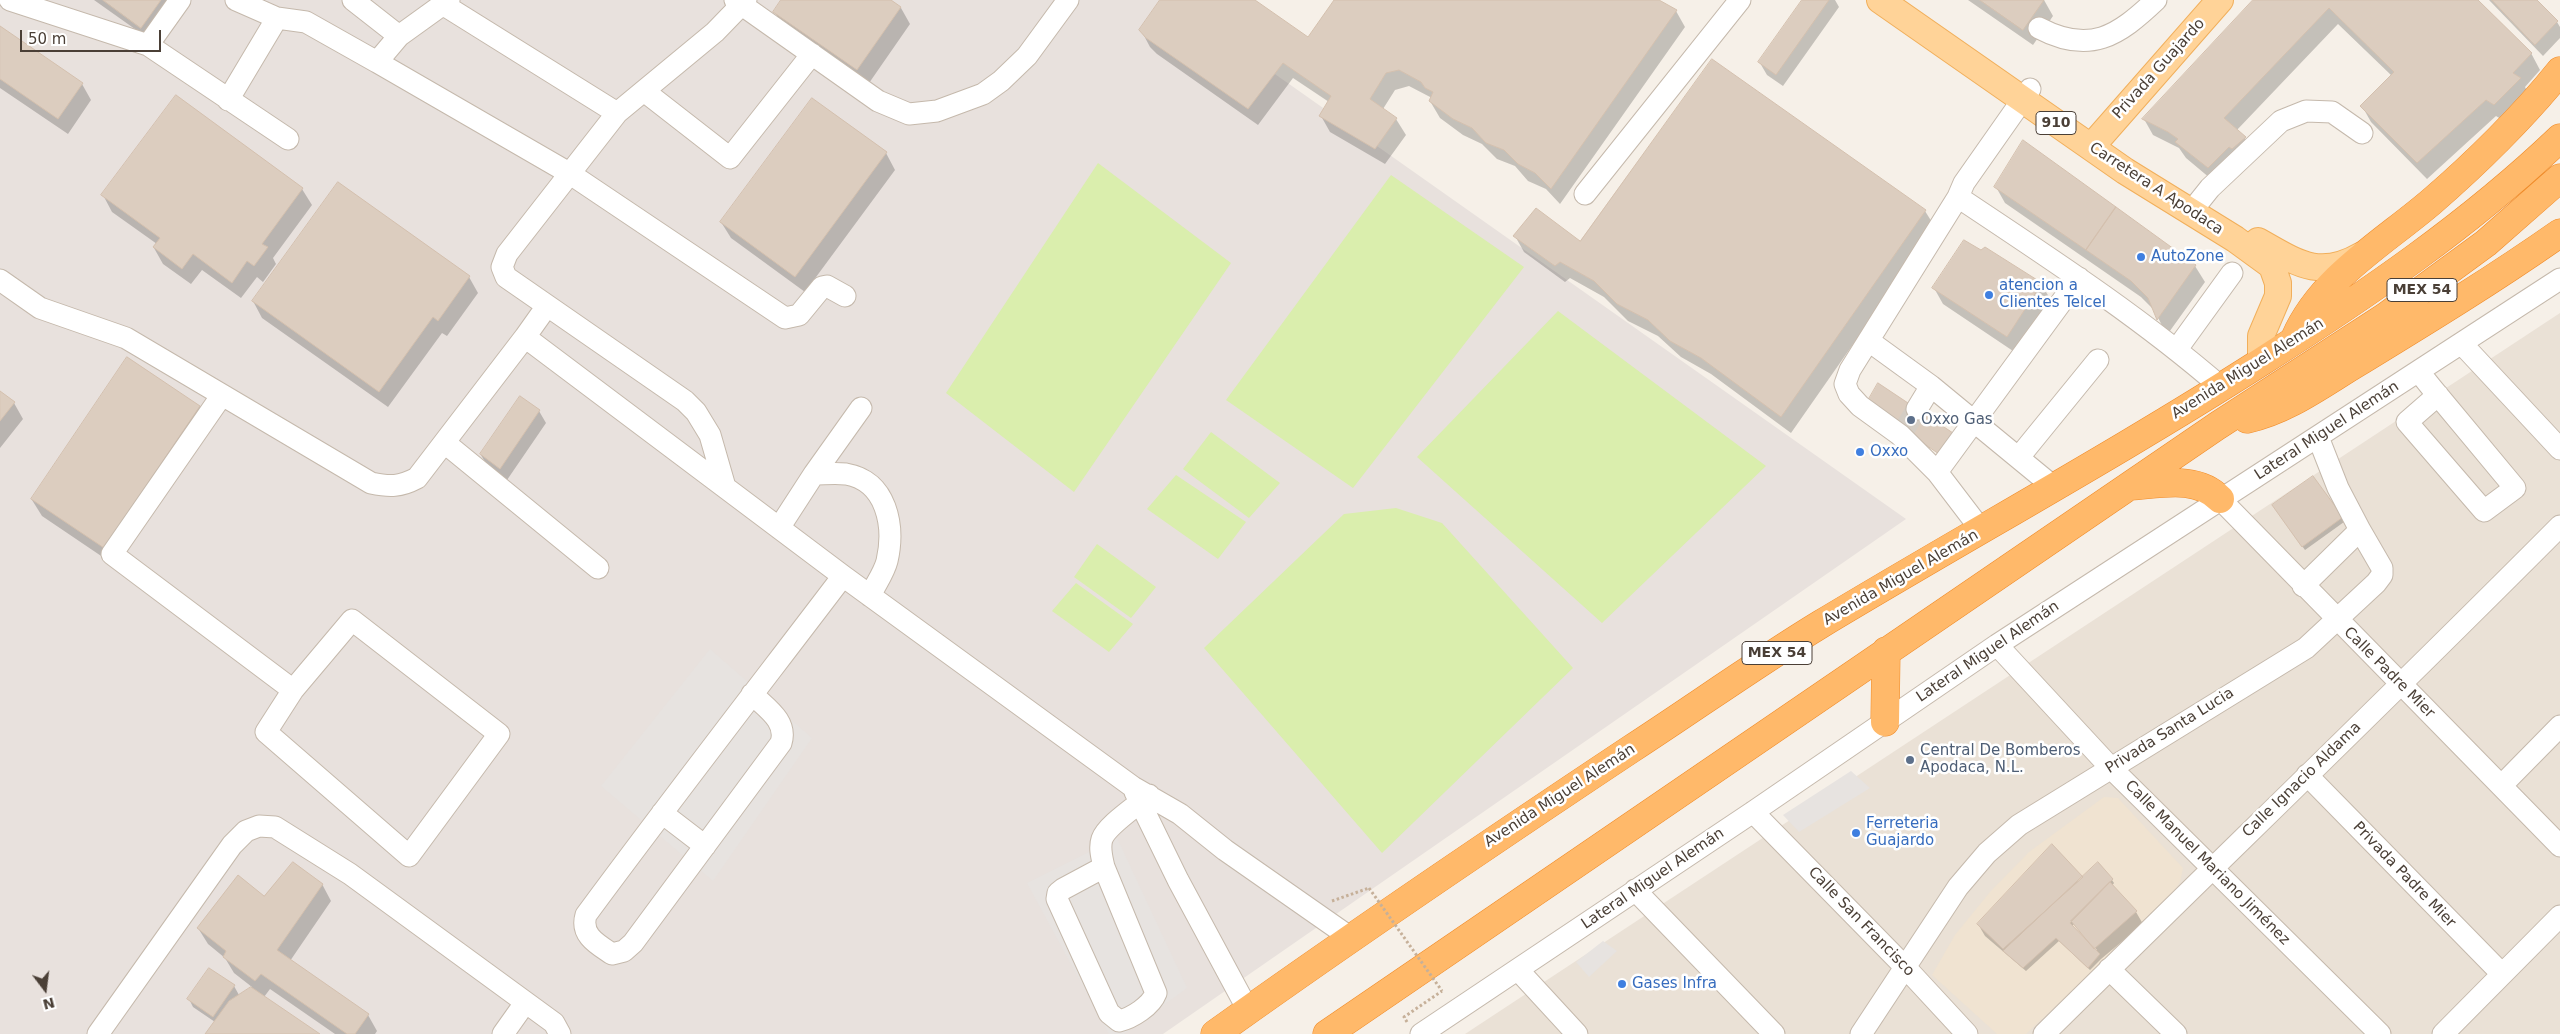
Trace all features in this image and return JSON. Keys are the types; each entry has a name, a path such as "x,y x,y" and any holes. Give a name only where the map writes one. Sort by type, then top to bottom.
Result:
{"highway":[{"path":"2294,341 2303,320 2321,295 2374,247 2462,174 2560,71"},
{"name":"Avenida Miguel Alemán","path":"1215,1034 1470,856 1819,626 2055,488 2222,387 2356,300 2443,239 2523,174 2560,138"},
{"name":"Avenida Miguel Alemán","path":"1327,1034 2217,426 2385,317 2486,244 2560,178"},
{"path":"2217,426 2267,413 2299,397 2500,274 2560,233"},
{"path":"2129,486 2174,483 2198,484 2212,490 2220,499"},
{"path":"1885,722 1886,651"}],"main road":[{"name":"Carretera A Apodaca","path":"1880,0 2027,94 2125,171 2238,235"},
{"name":"910","path":"1904,0 2027,94 2198,204 2238,235 2272,266 2278,283 2276,302 2261,336 2261,362"},
{"name":"Privada Guajardo","path":"2098,138 2220,0"},
{"name":"910","path":"2238,235 2299,264 2321,269 2348,263 2374,247"}],"street":[{"path":"10,0 148,45 288,139"},
{"path":"148,45 180,0"},
{"path":"236,0 277,18 306,22 569,173 785,318 798,315 822,286 828,286 845,296"},
{"path":"353,0 399,36"},
{"path":"725,487 710,436 696,412 653,378 506,276 502,272 503,261 617,113 715,32 741,2 888,107 909,114 937,111 983,94 1001,81 1027,56 1068,0"},
{"path":"1585,194 1740,0"},
{"path":"2039,28 2067,41 2091,42 2112,35 2133,21 2156,0"},
{"path":"377,62 399,36 447,2 617,113"},
{"path":"228,100 277,18"},
{"path":"644,90 730,158 812,54"},
{"path":"1982,531 1937,472 1902,433 1860,406 1849,394 1845,384 1850,370 1958,197 1964,183 2027,94"},
{"path":"2198,204 2210,188 2281,121 2306,111 2332,112 2362,133"},
{"path":"1958,197 2079,278 2177,349 2222,387"},
{"path":"2177,349 2232,273"},
{"path":"1937,472 2079,278"},
{"name":"Lateral Miguel Alemán","path":"1421,1034 1753,812 1997,645 2560,279"},
{"path":"0,280 40,308 126,338 371,483 380,485 403,486 417,478 547,306"},
{"path":"525,336 843,576 1141,795 1180,814 1225,850 1351,938"},
{"path":"1868,341 1931,386 2055,488"},
{"path":"2462,344 2560,448"},
{"path":"2019,457 2098,360"},
{"path":"2419,372 2515,488 2484,511 2407,422 2438,395"},
{"path":"1917,409 1931,386"},
{"path":"222,395 112,554 293,690"},
{"path":"779,528 860,408"},
{"path":"2303,586 2360,530 2338,488 2318,437"},
{"path":"445,443 598,568"},
{"path":"814,474 847,474 872,486 886,506 891,537 886,563 870,596"},
{"name":"Calle Padre Mier","path":"2220,499 2303,586 2502,785 2560,846"},
{"name":"Calle Ignacio Aldama","path":"2044,1034 2211,868 2401,686 2560,526"},
{"name":"Privada Santa Lucia","path":"1861,1034 1958,887 1987,853 2019,825 2110,767 2306,648 2338,621 2382,575 2382,568 2360,530"},
{"path":"752,694 779,720 783,730 781,743 633,943 624,951 612,954 598,945 585,932 586,915 752,694 843,576"},
{"path":"352,620 499,734 409,856 266,732 293,690 352,620"},
{"name":"Calle Manuel Mariano Jiménez","path":"1997,645 2110,767 2380,1034"},
{"path":"2502,785 2560,726"},
{"name":"Privada Padre Mier","path":"2307,775 2502,974"},
{"path":"1104,867 1063,889 1058,894 1057,899 1109,1013 1119,1021 1126,1019 1148,1005 1156,993 1104,867 1100,852 1102,839 1108,830 1141,795"},
{"path":"1141,795 1248,1010"},
{"name":"Calle San Francisco","path":"1753,812 1905,967 1967,1034"},
{"path":"662,813 705,846"},
{"path":"98,1034 232,845 246,831 260,826 275,827 350,874 554,1023 560,1034"},
{"path":"1635,890 1774,1034"},
{"path":"2443,1034 2560,916"},
{"path":"2110,969 2176,1034"},
{"path":"1518,970 1577,1034"},
{"path":"503,1034 525,1003"}],"path":[{"path":"1333,900 1369,888 1442,991 1404,1017"}],"shaded area":[{"path":"0,0 1170,0 1906,519 1163,1034 0,1034"},
{"path":"2560,313 2560,1034 1465,1034"},
{"path":"710,649 812,738 713,881 601,786"},
{"path":"1851,771 1870,788 1799,832 1783,815"},
{"path":"2104,797 2118,798 2183,868 2180,882 2167,902 2026,1034 1997,1034 1932,975 1955,935 1990,892 2029,852"},
{"path":"1117,838 1187,988 1124,1034 1109,1034 1027,883"},
{"path":"1603,941 1617,951 1589,977 1576,962"}],"green space":[{"path":"1098,163 1231,263 1074,492 946,393"},
{"path":"1391,175 1524,267 1353,488 1226,400"},
{"path":"1558,311 1766,466 1602,623 1417,457"},
{"path":"1211,432 1280,483 1249,518 1183,469"},
{"path":"1176,475 1246,522 1218,559 1147,509"},
{"path":"1396,508 1442,523 1573,668 1382,853 1204,648 1344,514"},
{"path":"1097,544 1156,587 1131,618 1074,577"},
{"path":"1076,583 1133,624 1109,652 1052,611"}],"building":[{"path":"103,0 161,0 141,28"},
{"path":"781,0 891,0 901,7 857,70 773,12"},
{"path":"1160,0 1255,0 1308,37 1334,0 1659,0 1677,10 1551,189 1535,173 1518,164 1504,150 1486,143 1472,128 1453,119 1429,101 1433,92 1425,88 1421,82 1399,70 1386,73 1370,99 1397,118 1375,149 1319,116 1331,96 1283,63 1248,109 1146,38 1139,30"},
{"path":"1802,0 1829,0 1776,75 1758,62"},
{"path":"1980,0 2044,0 2023,30"},
{"path":"2253,0 2478,0 2532,53 2513,73 2521,78 2494,105 2486,100 2417,163 2360,106 2394,72 2329,8 2224,118 2246,137 2232,149 2229,147 2208,168 2175,142 2178,139 2142,119"},
{"path":"2492,0 2537,0 2558,21 2535,45"},
{"path":"0,26 83,83 58,119 0,79"},
{"path":"1712,59 1926,210 1781,417 1701,358 1670,341 1648,320 1617,304 1594,281 1560,262 1555,266 1513,236 1536,208 1580,241"},
{"path":"176,95 303,188 262,244 268,247 254,266 247,261 232,283 193,254 182,269 153,247 160,238 101,195"},
{"path":"812,98 887,152 795,277 720,222"},
{"path":"2023,140 2116,207 2086,250 1994,187"},
{"path":"338,182 470,276 438,321 433,317 379,392 252,301"},
{"name":"AutoZone","path":"2116,207 2196,265 2157,320 2148,298 2131,281 2086,250"},
{"name":"atencion a Clientes Telcel","path":"1964,240 1981,250 1985,247 2042,283 2007,337 1932,288"},
{"path":"127,357 200,406 104,548 31,499"},
{"name":"Oxxo Gas","path":"1878,383 1953,433 1939,454 1866,404"},
{"path":"0,391 15,402 0,421"},
{"path":"520,396 540,410 500,469 480,454"},
{"path":"2313,476 2343,517 2302,547 2272,505"},
{"path":"2052,844 2083,877 2003,949 1977,924"},
{"path":"293,862 323,884 277,950 369,1014 355,1034 347,1034 261,974 255,981 223,957 226,951 197,928 238,875 264,896"},
{"path":"2098,862 2113,879 2070,923 2100,954 2088,968 2056,938 2023,968 2003,951"},
{"path":"2110,882 2137,911 2094,949 2071,921"},
{"path":"209,968 235,985 213,1017 187,999"},
{"path":"251,987 320,1034 205,1034 229,1001"}],"tunnel":[{"path":"1904,430 1917,409"}],"place":[{"name":"AutoZone","path":"2141,257"},
{"name":"atencion a Clientes Telcel","path":"1989,295"},
{"name":"Oxxo Gas","path":"1911,420"},
{"name":"Oxxo","path":"1860,452"},
{"name":"Central De Bomberos Apodaca, N.L.","path":"1910,760"},
{"name":"Ferreteria Guajardo","path":"1856,833"},
{"name":"Gases Infra","path":"1622,984"}]}
